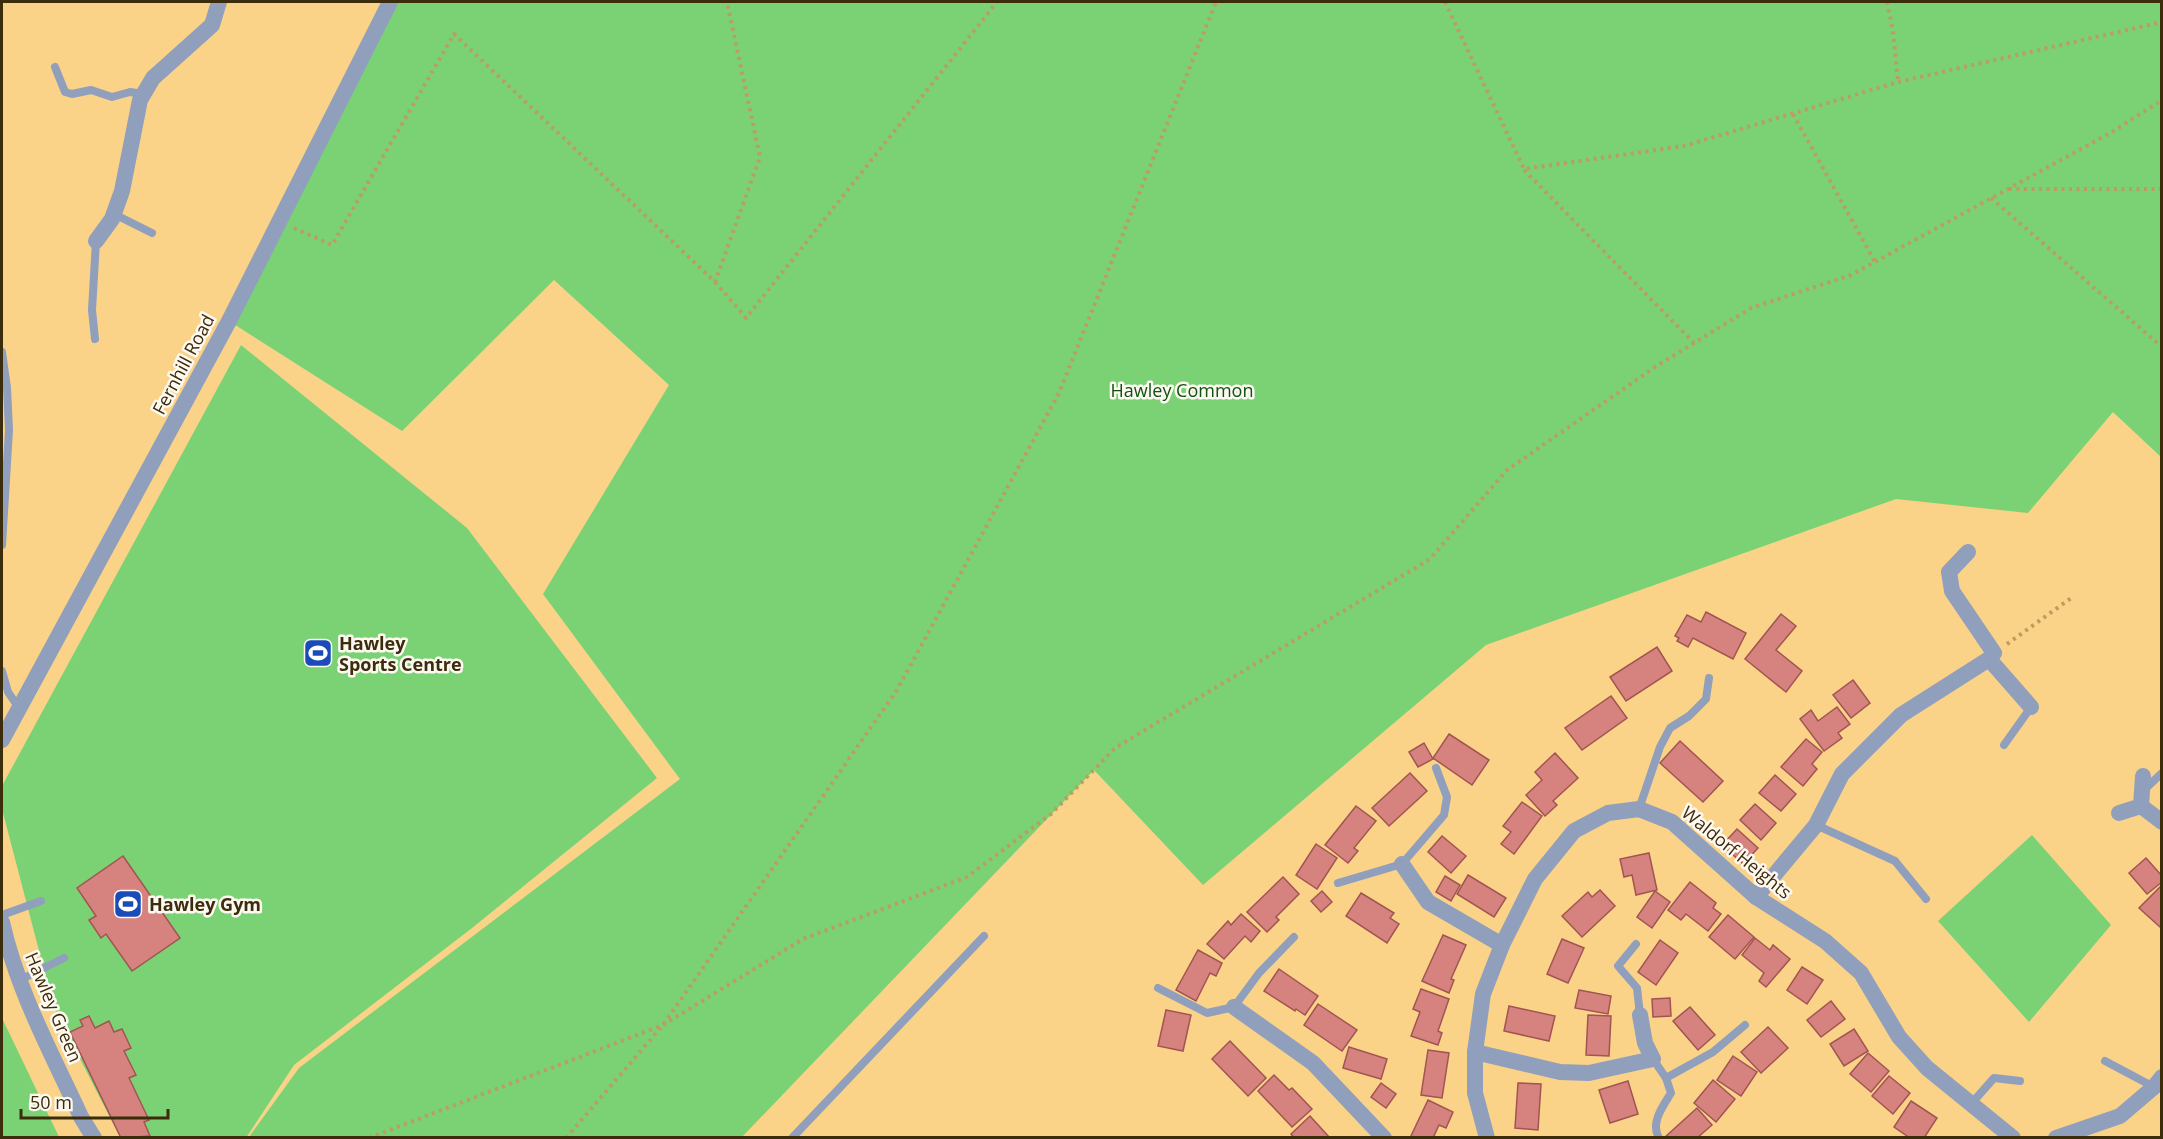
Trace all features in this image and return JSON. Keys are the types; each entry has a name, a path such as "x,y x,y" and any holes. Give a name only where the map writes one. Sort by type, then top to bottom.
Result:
{"street":[{"path":"96,241 114,214 122,191 140,100 153,78 212,25 219,2"},
{"name":"Fernhill Road","path":"2,740 229,321 390,2"},
{"path":"1968,552 1949,572 1952,591 1992,656 2031,707"},
{"path":"1756,897 1816,825 1842,774 1901,715 1992,656"},
{"path":"2119,813 2142,791 2162,822"},
{"name":"Waldorf Heights","path":"1487,1137 1476,1093 1475,1052 1483,994 1502,945 1535,879 1574,831 1608,813 1639,809 1672,822 1756,897 1825,941 1861,973 1899,1037 1927,1068 2013,1137"},
{"path":"1402,864 1428,902 1502,945"},
{"name":"Hawley Green","path":"2,922 8,949 20,980 81,1117 94,1137"},
{"path":"1234,1006 1314,1063 1384,1137"},
{"path":"1475,1052 1560,1072 1589,1073 1653,1059 1645,1043 1640,1015"},
{"path":"2056,1137 2120,1116 2158,1082"}],"lane":[{"path":"55,67 65,92 72,94 91,90 112,97 130,92 144,94"},
{"path":"114,214 152,233"},
{"path":"96,241 92,310 96,339"},
{"path":"2,352 9,430 2,545"},
{"path":"2,670 8,692 19,708"},
{"path":"1639,809 1660,747 1670,728 1689,716 1707,699 1709,678"},
{"path":"2004,745 2031,707"},
{"path":"1338,883 1402,864 1444,815 1447,797 1436,768"},
{"path":"2142,791 2162,773"},
{"path":"1816,825 1895,861 1926,899"},
{"path":"2,915 41,901"},
{"path":"792,1137 984,936"},
{"path":"1158,988 1207,1013 1234,1006 1259,973 1294,937"},
{"path":"1636,944 1618,966 1637,988 1640,1015"},
{"path":"20,980 64,958"},
{"path":"1666,1078 1713,1052 1745,1026"},
{"path":"1653,1059 1666,1078 1671,1093 1656,1119 1655,1132 1659,1137"},
{"path":"2105,1061 2158,1082"},
{"path":"1971,1104 1994,1078 2020,1081"}],"path":[{"path":"716,282 760,157 727,2"},
{"path":"279,221 332,245 454,34 716,282 746,318 997,2"},
{"path":"566,1137 663,1024 897,690 1059,393 1216,2"},
{"path":"1445,2 1524,169 1694,343"},
{"path":"1887,2 1893,31 1898,82"},
{"path":"1524,169 1684,146 1898,82 2162,22"},
{"path":"369,1137 663,1024 803,939 968,877 1051,814 1115,748 1430,559 1507,470 1655,367 1751,308 1851,275 2112,132 2162,100"},
{"path":"1793,114 1875,262"},
{"path":"2007,189 2162,189"},
{"path":"1991,198 2162,347"},
{"path":"1992,656 2074,596"}],"green space":[{"name":"Hawley Common","path":"387,2 2161,2 2161,457 2113,412 2028,513 1896,499 1486,645 1203,885 1094,770 742,1137 249,1137 299,1068 680,779 543,594 669,385 554,280 402,431 229,321"},
{"name":"Hawley Sports Centre","path":"241,345 467,528 657,778 472,928 294,1065 246,1138 120,1137 54,1008 2,809 2,786"},
{"path":"2032,835 2111,925 2029,1022 1938,921"},
{"path":"2,1018 59,1137 2,1137"}],"building":[{"path":"1706,612 1746,633 1733,659 1693,638 1688,647 1677,641 1679,638 1675,636 1687,615 1701,622"},
{"path":"1781,614 1796,626 1776,650 1802,671 1786,692 1745,659"},
{"path":"1657,647 1672,671 1626,701 1610,677"},
{"path":"1853,680 1870,703 1851,718 1833,695"},
{"path":"1611,696 1627,718 1582,750 1565,728"},
{"path":"1837,707 1850,724 1838,733 1842,738 1824,751 1800,719 1811,710 1818,721"},
{"path":"1449,734 1489,760 1472,785 1433,758"},
{"path":"1806,739 1822,752 1812,764 1817,769 1803,786 1781,767"},
{"path":"1680,741 1723,781 1703,802 1660,763"},
{"path":"1424,743 1433,759 1418,767 1409,752"},
{"path":"1555,753 1578,778 1553,801 1557,805 1545,816 1526,795 1542,780 1535,772"},
{"path":"1410,773 1427,791 1389,826 1372,808"},
{"path":"1775,775 1796,794 1781,811 1759,793"},
{"path":"1522,802 1542,816 1514,854 1501,844 1511,832 1503,826"},
{"path":"1755,804 1776,823 1761,840 1740,820"},
{"path":"1356,806 1376,821 1354,848 1358,851 1348,863 1325,845"},
{"path":"1737,829 1758,848 1743,864 1722,845"},
{"path":"1442,836 1466,856 1451,873 1428,852"},
{"path":"1316,844 1337,858 1317,889 1296,875"},
{"path":"1649,853 1657,890 1636,895 1632,875 1624,877 1620,859"},
{"path":"123,856 180,938 132,971 106,934 101,938 89,920 96,916 77,888"},
{"path":"2146,858 2162,876 2162,882 2147,894 2129,873"},
{"path":"1468,875 1506,898 1494,917 1457,894"},
{"path":"1445,876 1460,885 1451,901 1436,892"},
{"path":"1283,877 1299,894 1276,917 1279,920 1267,932 1247,912"},
{"path":"1690,882 1716,903 1713,908 1721,914 1708,931 1686,914 1681,920 1668,910"},
{"path":"2161,886 2162,925 2160,927 2139,908"},
{"path":"1600,890 1615,906 1582,937 1562,916 1588,892 1592,897"},
{"path":"1322,891 1332,902 1321,912 1311,901"},
{"path":"1655,891 1670,902 1652,928 1637,917"},
{"path":"1361,893 1394,913 1390,918 1399,924 1387,943 1346,916"},
{"path":"1241,914 1260,931 1251,942 1245,936 1224,959 1207,944 1228,921 1231,925"},
{"path":"1728,915 1754,937 1735,959 1709,937"},
{"path":"1443,935 1466,945 1451,979 1454,980 1449,993 1422,981"},
{"path":"1755,938 1770,950 1773,945 1790,959 1766,987 1759,981 1764,973 1742,955"},
{"path":"1562,939 1584,948 1568,983 1547,974"},
{"path":"1660,940 1678,953 1656,985 1638,972"},
{"path":"1198,950 1222,963 1216,976 1210,973 1196,1001 1176,990"},
{"path":"1802,967 1823,980 1807,1004 1787,990"},
{"path":"1279,969 1318,996 1305,1015 1264,991"},
{"path":"1421,989 1449,999 1438,1031 1442,1033 1438,1045 1411,1036 1420,1012 1413,1009"},
{"path":"1579,990 1611,996 1608,1014 1575,1008"},
{"path":"1670,998 1671,1016 1653,1017 1652,999"},
{"path":"1831,1001 1845,1019 1821,1037 1807,1020"},
{"path":"1318,1004 1357,1030 1342,1051 1304,1025"},
{"path":"1509,1006 1555,1016 1549,1041 1504,1031"},
{"path":"1690,1007 1715,1035 1698,1050 1673,1021"},
{"path":"1166,1010 1191,1015 1183,1051 1158,1046"},
{"path":"1588,1015 1611,1016 1609,1056 1586,1055"},
{"path":"89,1016 95,1028 109,1021 114,1032 122,1029 131,1048 124,1051 136,1075 129,1078 149,1120 144,1122 150,1136 121,1138 70,1032 83,1026 80,1020"},
{"path":"1768,1027 1788,1048 1761,1073 1741,1052"},
{"path":"1854,1029 1868,1051 1844,1066 1830,1044"},
{"path":"1230,1041 1266,1078 1248,1096 1212,1059"},
{"path":"1349,1047 1387,1059 1381,1079 1343,1068"},
{"path":"1428,1050 1449,1053 1442,1098 1421,1095"},
{"path":"1868,1053 1889,1071 1871,1092 1850,1074"},
{"path":"1733,1056 1757,1072 1741,1096 1717,1080"},
{"path":"1274,1075 1289,1090 1292,1088 1312,1109 1292,1127 1258,1091"},
{"path":"1889,1076 1910,1093 1893,1114 1872,1096"},
{"path":"1713,1080 1735,1099 1716,1122 1694,1103"},
{"path":"1628,1081 1638,1114 1610,1123 1599,1090"},
{"path":"1381,1083 1396,1094 1386,1108 1371,1097"},
{"path":"1518,1083 1541,1084 1538,1130 1515,1128"},
{"path":"1428,1100 1453,1112 1446,1128 1439,1125 1433,1138 1410,1138"},
{"path":"1911,1101 1937,1118 1924,1138 1910,1138 1894,1127"},
{"path":"1697,1108 1712,1125 1697,1138 1664,1138"},
{"path":"1310,1116 1330,1138 1294,1138 1291,1134"}],"place":[{"name":"Hawley Sports Centre","path":"318,653"},
{"name":"Hawley Gym","path":"128,904"}]}
